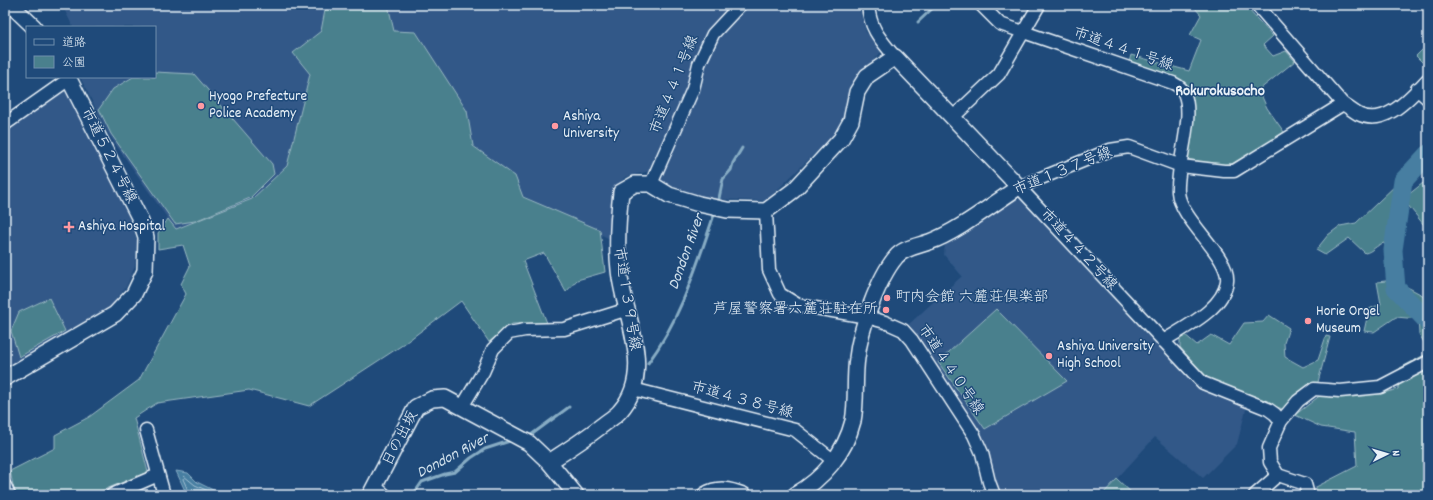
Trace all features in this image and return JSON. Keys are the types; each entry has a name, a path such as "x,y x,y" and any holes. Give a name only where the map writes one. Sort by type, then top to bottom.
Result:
{"street":[{"path":"11,5 33,26"},
{"name":"市道４４１号線","path":"651,184 693,89 699,64 713,34 740,5"},
{"name":"市道４４２号線","path":"868,5 869,17 875,33 895,57 1202,383 1268,409 1281,421"},
{"name":"市道４４１号線","path":"982,5 1000,24 1173,83 1184,92 1187,109 1178,192 1182,207 1222,262 1228,279 1224,295 1216,305 1163,341"},
{"path":"952,118 999,74 1039,5"},
{"path":"1257,5 1343,104 1359,115 1377,117 1393,112 1428,79"},
{"path":"651,184 669,195 716,207 766,211 794,190 841,140 851,121 856,92 867,76 895,57"},
{"path":"5,124 68,78"},
{"name":"市道５２４号線","path":"5,378 115,314 134,294 145,271 146,237 140,219 68,78"},
{"path":"1417,89 1428,99"},
{"name":"市道１３７号線","path":"795,495 806,489 834,462 846,443 853,420 857,356 867,317 887,269 897,255 911,247 941,238 1019,187 1110,150 1129,147 1181,166 1224,172 1234,171 1343,104"},
{"name":"市道１３９号線","path":"549,462 578,445 621,410 633,389 637,365 634,336 619,272 616,239 621,192 635,184 651,184"},
{"name":"市道４４０号線","path":"766,211 769,270 780,294 798,305 867,317 885,322 903,330 912,340 974,434 982,453 989,482 994,495"},
{"path":"462,407 483,372 494,348 509,334 525,330 564,330 628,309"},
{"path":"1308,495 1305,484 1278,475 1270,462 1269,448 1281,421 1298,401 1314,389 1340,390 1380,387 1428,362"},
{"name":"市道４３８号線","path":"633,389 795,430 834,462"},
{"name":"日の出坂","path":"377,492 416,407 432,399 445,398 528,442 549,462 576,495"},
{"path":"146,430 164,495"},
{"path":"112,495 158,474"},
{"path":"1255,495 1278,475"},
{"path":"5,486 9,495"},
{"path":"705,495 718,490 726,489 743,495"}],"shaded area":[{"name":"Hyogo Prefecture Police Academy","path":"62,5 345,5 287,166 252,199 175,229 109,135 80,78 156,78 156,26 72,26"},
{"name":"Ashiya University","path":"373,5 732,5 713,25 696,59 691,81 650,171 625,177 614,189 610,239 474,172"},
{"path":"749,5 858,5 866,32 882,51 856,80 842,127 766,201 712,199 685,195 662,183 660,176 704,62 718,38"},
{"name":"Ashiya Hospital","path":"62,90 66,91 128,214 137,240 135,266 126,287 110,307 5,368 5,131"},
{"name":"Ashiya University High School","path":"1020,199 1200,391 1204,388 1247,406 1237,444 1203,478 1155,437 1102,495 1000,494 981,433 909,324 962,276 944,255 945,244 1010,200"}],"green space":[{"path":"326,5 388,5 394,31 416,32 467,111 473,146 515,176 523,197 600,230 605,272 577,280 566,292 544,253 523,261 547,323 512,324 489,342 461,301 401,346 309,406 249,390 157,403 134,418 148,472 91,495 15,495 10,471 55,448 55,435 89,417 139,380 186,294 181,284 190,266 183,245 158,249 158,233 168,219 176,229 252,199 287,166 310,74 293,53 321,31"},
{"path":"1196,5 1244,5 1273,36 1263,45 1273,56 1286,51 1295,61 1259,90 1267,108 1284,132 1238,163 1220,165 1186,159 1186,86 1129,62 1131,55 1189,71 1201,40 1190,35 1201,15 1195,8"},
{"path":"1428,44 1428,68 1416,56"},
{"path":"156,72 194,74 272,164 274,174 250,198 195,221 175,224 111,134 99,109 113,89 131,78 156,78"},
{"path":"1399,182 1390,255 1384,243 1365,253 1349,238 1325,255 1316,250 1328,235 1340,226 1356,223"},
{"path":"1423,183 1428,190 1428,230 1403,199"},
{"path":"1394,280 1428,298 1428,349 1419,334 1418,319 1396,317 1374,332 1364,331 1369,309 1381,304 1377,282"},
{"path":"49,298 65,331 19,357 11,331 19,312"},
{"path":"996,309 1067,381 985,429 938,362"},
{"path":"1269,315 1289,328 1284,343 1285,357 1303,367 1318,360 1326,336 1330,337 1318,382 1285,410 1209,381 1180,347 1180,339 1184,334 1197,345 1211,335 1229,345 1244,323 1263,322"},
{"path":"1428,353 1428,495 1317,495 1316,487 1357,466 1355,432 1321,427 1295,415 1322,394 1380,394 1398,389 1400,368"},
{"path":"1117,479 1134,495 1102,495"}],"water":[{"path":"176,471 188,473 197,482 223,495 187,495"}],"waterway":[{"name":"Dondon River","path":"918,22 936,5"},
{"name":"Dondon River","path":"718,203 723,179 731,170 733,163 742,148"},
{"path":"1428,154 1403,181 1393,250 1396,288 1428,322"},
{"name":"Dondon River","path":"648,363 660,346 679,310 695,271 715,212"},
{"name":"Dondon River","path":"526,436 531,435 569,407"},
{"name":"Dondon River","path":"413,495 422,482 455,472 471,458 485,449 513,440"}],"place":[{"name":"Hyogo Prefecture Police Academy","path":"201,106"},
{"name":"Ashiya University","path":"555,126"},
{"name":"Ashiya Hospital","path":"69,227"},
{"name":"町内会館 六麓荘倶楽部","path":"887,298"},
{"name":"芦屋警察署六麓荘駐在所","path":"886,310"},
{"name":"Horie Orgel Museum","path":"1308,321"},
{"name":"Ashiya University High School","path":"1049,356"}],"district":[{"name":"Rokurokusocho","path":"1220,91"}]}
